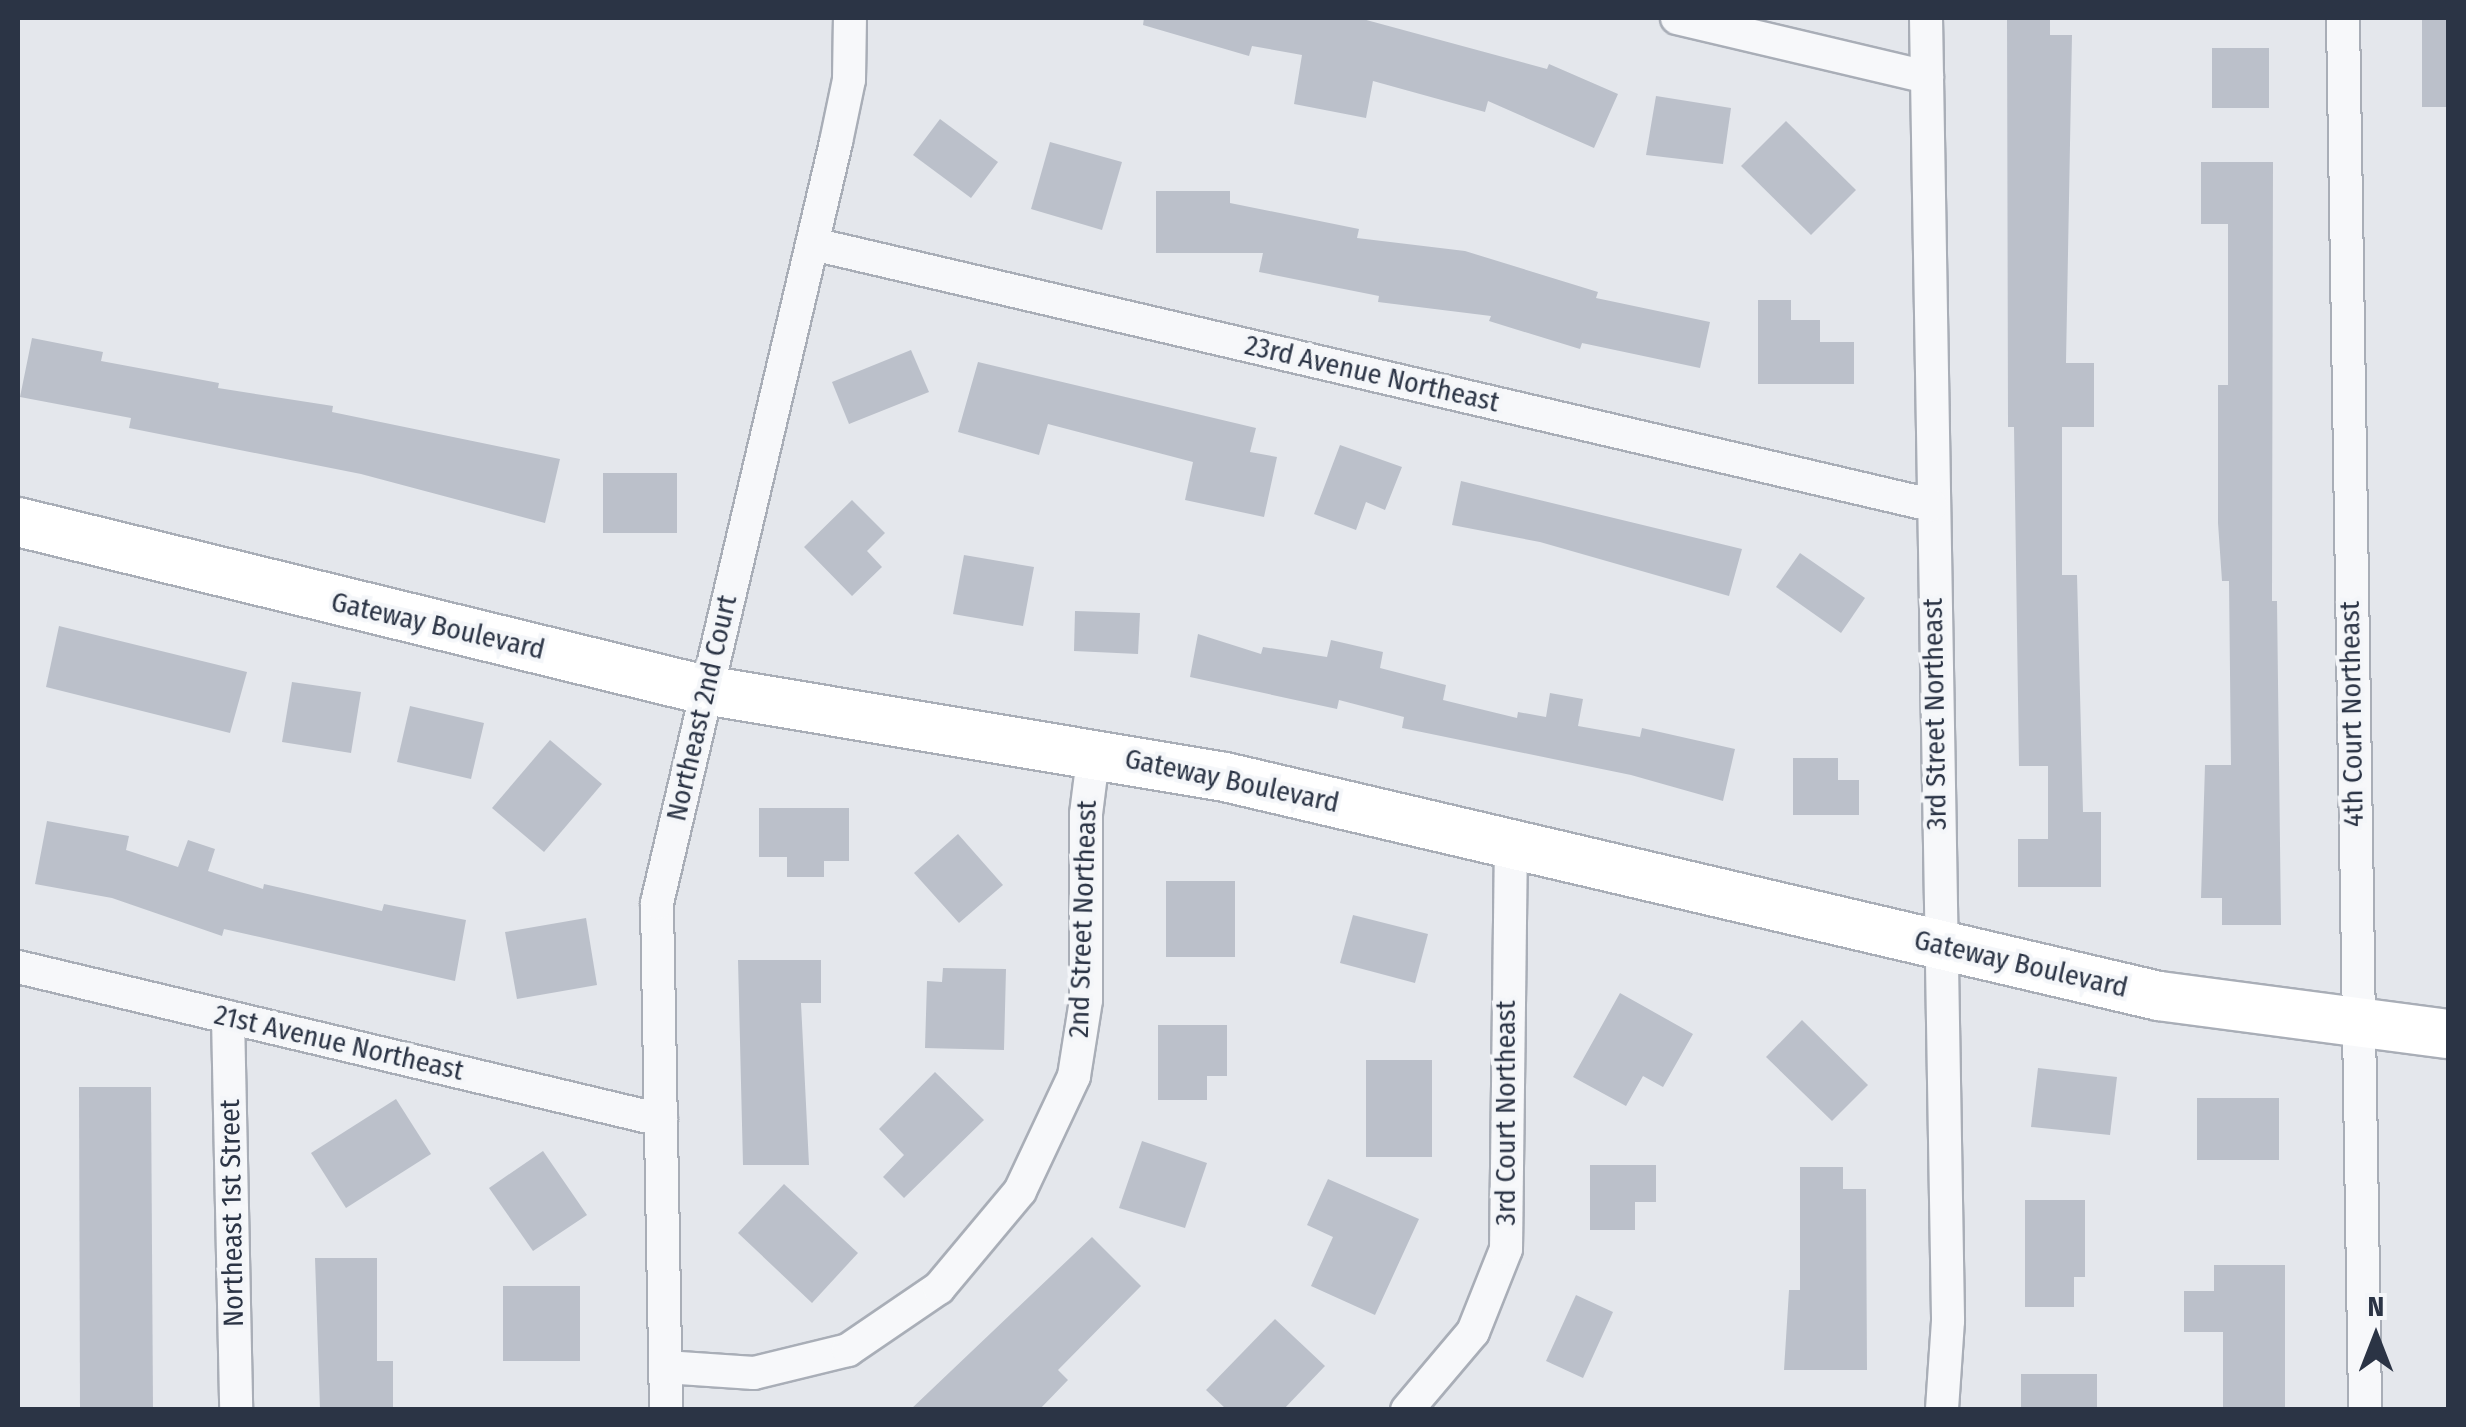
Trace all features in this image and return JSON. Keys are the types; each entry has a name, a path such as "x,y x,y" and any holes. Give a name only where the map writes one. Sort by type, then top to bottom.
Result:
{"main road":[{"name":"Gateway Boulevard","path":"18,522 705,690 1094,751 2159,996 2358,1027 2448,1034"}],"street":[{"name":"Northeast 2nd Court","path":"666,1410 657,903 849,80 850,18"},
{"path":"1677,18 1927,77"},
{"name":"3rd Street Northeast","path":"1926,18 1948,1321 1942,1410"},
{"name":"4th Court Northeast","path":"2344,18 2365,1410"},
{"name":"23rd Avenue Northeast","path":"813,244 1932,505"},
{"name":"2nd Street Northeast","path":"665,1367 754,1374 848,1350 938,1288 1020,1191 1074,1076 1086,1000 1086,814 1094,751"},
{"name":"3rd Court Northeast","path":"1407,1410 1473,1332 1506,1248 1511,845"},
{"name":"21st Avenue Northeast","path":"18,967 661,1120"},
{"name":"Northeast 1st Street","path":"228,1017 236,1410"}],"building":[{"path":"1144,18 1359,18 1547,69 1549,64 1618,94 1594,148 1488,101 1485,112 1373,81 1366,118 1294,104 1302,55 1252,46 1249,56 1143,25"},
{"path":"2007,18 2050,18 2050,35 2072,35 2066,363 2094,363 2094,427 2062,427 2062,575 2077,575 2083,812 2101,812 2101,887 2018,887 2018,839 2048,839 2048,766 2019,766 2014,427 2008,427"},
{"path":"2422,20 2448,20 2448,107 2422,107"},
{"path":"2212,48 2269,48 2269,108 2212,108"},
{"path":"1656,96 1731,108 1723,164 1646,155"},
{"path":"940,119 998,162 971,198 913,155"},
{"path":"1786,121 1856,190 1811,235 1741,166"},
{"path":"1050,142 1122,162 1102,230 1031,209"},
{"path":"2201,162 2273,162 2272,601 2277,601 2281,925 2222,925 2222,898 2201,898 2205,765 2231,765 2229,581 2222,581 2218,523 2218,385 2228,385 2228,224 2201,224"},
{"path":"1156,191 1230,191 1230,203 1359,229 1357,238 1465,251 1598,292 1596,298 1710,322 1700,368 1582,343 1580,349 1489,321 1491,316 1378,302 1379,296 1259,272 1263,253 1156,253"},
{"path":"1758,300 1791,300 1791,320 1820,320 1820,342 1854,342 1854,384 1758,384"},
{"path":"32,338 103,352 101,361 219,383 218,388 333,406 332,412 560,459 545,523 361,474 129,428 131,418 20,397"},
{"path":"911,350 929,392 849,424 832,382"},
{"path":"978,362 1256,428 1250,452 1277,457 1264,517 1185,500 1193,462 1048,424 1039,455 958,432"},
{"path":"1340,445 1402,467 1385,510 1366,502 1356,530 1314,514"},
{"path":"603,473 677,473 677,533 603,533"},
{"path":"1461,481 1742,549 1729,596 1540,542 1452,525"},
{"path":"852,500 885,533 867,551 882,567 852,596 804,547"},
{"path":"1800,553 1865,598 1841,633 1776,587"},
{"path":"964,555 1034,567 1023,626 953,614"},
{"path":"1075,611 1140,613 1138,654 1074,651"},
{"path":"59,626 247,672 230,733 46,687"},
{"path":"1198,634 1261,654 1263,647 1327,657 1331,640 1383,652 1380,668 1446,685 1443,700 1517,718 1518,712 1546,717 1550,693 1583,699 1578,726 1640,737 1642,728 1735,749 1723,801 1631,775 1402,728 1404,717 1339,700 1337,709 1190,677"},
{"path":"292,682 361,692 351,753 282,742"},
{"path":"410,706 484,723 471,779 397,762"},
{"path":"550,740 602,784 544,852 492,808"},
{"path":"1793,758 1838,758 1838,780 1859,780 1859,815 1793,815"},
{"path":"759,808 849,808 849,861 824,861 824,877 787,877 787,857 759,857"},
{"path":"47,821 129,836 126,850 178,867 188,840 215,849 208,871 263,889 264,884 382,911 384,904 466,920 455,981 224,929 222,936 112,898 35,884"},
{"path":"958,834 1003,885 959,923 914,873"},
{"path":"1166,881 1235,881 1235,957 1166,957"},
{"path":"1353,915 1428,934 1415,983 1340,963"},
{"path":"586,918 597,985 517,999 505,932"},
{"path":"738,960 821,960 821,1003 801,1003 809,1165 743,1165"},
{"path":"943,968 1006,969 1004,1050 925,1048 927,981 942,982"},
{"path":"1620,993 1693,1034 1663,1087 1643,1076 1626,1106 1573,1077"},
{"path":"1802,1020 1868,1085 1832,1121 1766,1057"},
{"path":"1158,1025 1227,1025 1227,1076 1207,1076 1207,1100 1158,1100"},
{"path":"1366,1060 1432,1060 1432,1157 1366,1157"},
{"path":"2038,1068 2117,1077 2110,1135 2031,1127"},
{"path":"935,1072 984,1120 904,1198 883,1177 904,1155 879,1129"},
{"path":"79,1087 151,1087 153,1410 80,1410"},
{"path":"2197,1098 2279,1098 2279,1160 2197,1160"},
{"path":"396,1099 431,1154 346,1208 311,1153"},
{"path":"1142,1141 1207,1163 1185,1228 1119,1208"},
{"path":"543,1151 587,1215 533,1251 489,1188"},
{"path":"1590,1165 1656,1165 1656,1202 1635,1202 1635,1230 1590,1230"},
{"path":"1800,1167 1843,1167 1843,1189 1866,1189 1867,1370 1784,1370 1789,1290 1800,1290"},
{"path":"1328,1179 1419,1219 1375,1315 1311,1286 1333,1237 1307,1225"},
{"path":"784,1184 858,1253 812,1303 738,1233"},
{"path":"2025,1200 2085,1200 2085,1277 2074,1277 2074,1307 2025,1307"},
{"path":"1092,1237 1141,1286 1058,1370 1068,1380 1039,1410 910,1410"},
{"path":"315,1258 377,1258 377,1361 393,1361 393,1410 320,1410"},
{"path":"2214,1265 2285,1265 2285,1410 2223,1410 2223,1332 2184,1332 2184,1291 2214,1291"},
{"path":"503,1286 580,1286 580,1361 503,1361"},
{"path":"1576,1295 1613,1312 1583,1378 1546,1361"},
{"path":"1275,1319 1325,1366 1283,1410 1227,1410 1206,1390"},
{"path":"2021,1374 2097,1374 2097,1410 2021,1410"}]}
